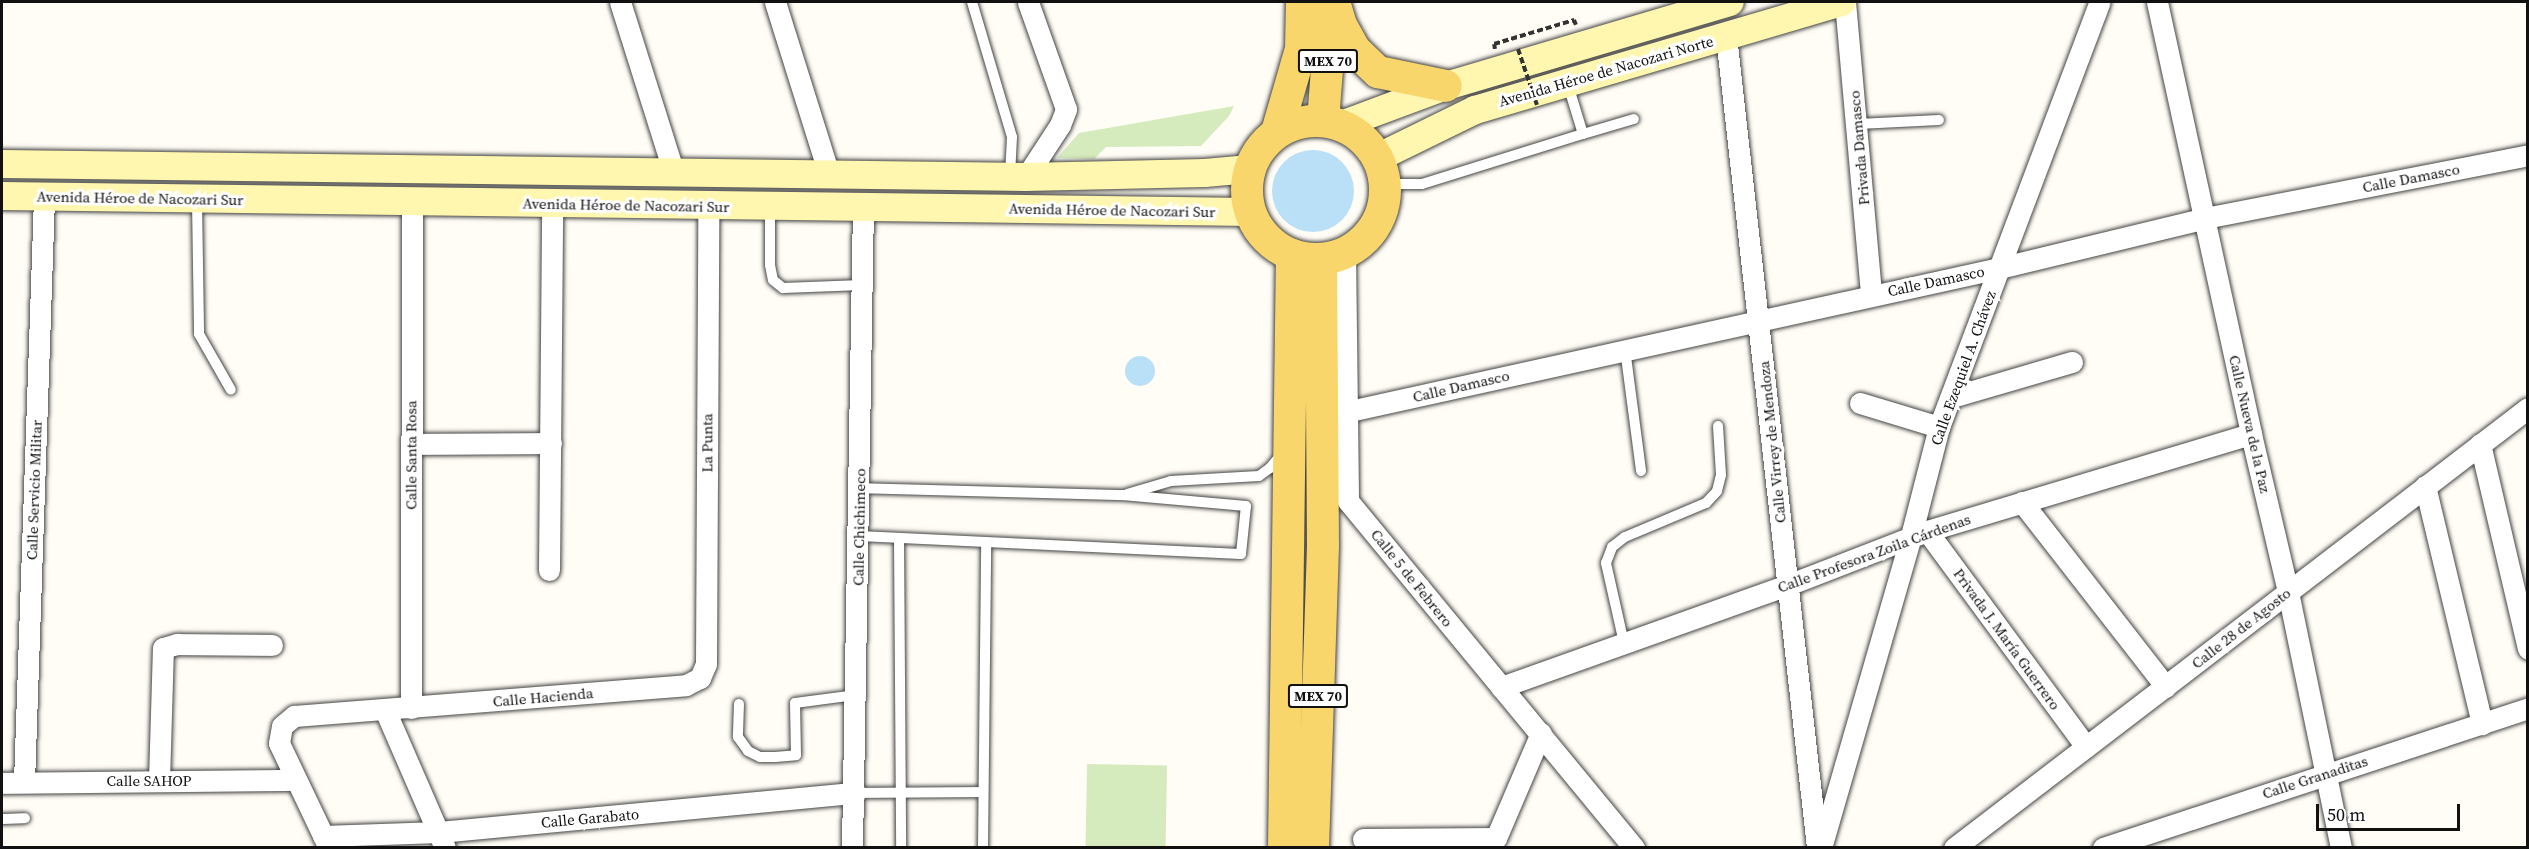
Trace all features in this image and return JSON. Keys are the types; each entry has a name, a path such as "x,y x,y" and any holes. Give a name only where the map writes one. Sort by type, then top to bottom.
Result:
{"main road":[{"name":"MEX 70","path":"1277,132 1301,49 1302,2"},
{"name":"MEX 70","path":"1319,255 1279,249 1263,235 1250,212 1246,193 1250,169 1260,150 1277,132 1297,123 1332,123 1333,2"},
{"path":"1333,2 1341,25 1355,50 1378,72 1446,86"},
{"name":"Avenida Héroe de Nacozari Norte","path":"1332,123 1446,86 1730,2"},
{"name":"Avenida Héroe de Nacozari Norte","path":"1381,171 1475,110 1843,2"},
{"path":"1319,255 1366,238 1382,211 1381,171 1360,136 1332,123"},
{"name":"Avenida Héroe de Nacozari Sur","path":"2,164 1018,177 1250,169"},
{"name":"Avenida Héroe de Nacozari Sur","path":"2,196 1250,212"},
{"name":"MEX 70","path":"1284,848 1289,446 1319,255"},
{"name":"MEX 70","path":"1313,848 1323,545 1319,255"}],"street":[{"path":"620,2 674,173"},
{"path":"775,2 829,174"},
{"name":"Privada Damasco","path":"1843,2 1858,124 1871,295"},
{"name":"Calle Ezequiel A. Chávez","path":"1819,848 1919,534 1939,427 2100,2"},
{"name":"Calle Nueva de la Paz","path":"2157,2 2251,434 2288,592 2341,848"},
{"path":"1018,177 1060,125 1066,110 1035,3"},
{"name":"Calle Virrey de Mendoza","path":"1726,36 1819,848"},
{"name":"Calle Damasco","path":"1346,412 1999,268 2205,218 2528,155"},
{"name":"Calle Servicio Militar","path":"24,782 44,197"},
{"name":"Calle Santa Rosa","path":"411,708 412,201"},
{"path":"549,570 552,204"},
{"name":"La Punta","path":"700,678 706,664 708,206"},
{"name":"Calle Chichimeco","path":"852,848 857,695 863,207"},
{"name":"Calle 5 de Febrero","path":"1319,255 1346,412 1348,501 1634,848"},
{"path":"1952,397 2072,362"},
{"path":"1860,404 1939,427"},
{"name":"Calle 28 de Agosto","path":"1954,848 2528,408"},
{"name":"Calle Profesora Zoila Cárdenas","path":"1501,687 1788,585 1919,534 2251,434"},
{"path":"411,444 551,443"},
{"path":"2480,444 2528,648"},
{"path":"2425,486 2482,724"},
{"path":"2022,502 2166,687"},
{"name":"Privada J. María Guerrero","path":"1919,534 2086,747"},
{"path":"159,781 163,648 177,644 272,645"},
{"name":"Calle Hacienda","path":"296,780 279,743 282,726 294,716 686,685 700,678"},
{"name":"Calle Granaditas","path":"2103,848 2528,708"},
{"path":"385,710 442,840"},
{"path":"1363,839 1496,838 1540,733"},
{"path":"296,780 326,842"},
{"name":"Calle SAHOP","path":"2,783 296,780"},
{"name":"Calle Garabato","path":"326,842 442,840 855,794"}],"lane":[{"path":"972,2 1012,136 1018,177"},
{"path":"1567,83 1583,134"},
{"path":"1381,171 1422,184 1634,119"},
{"path":"1858,124 1939,120"},
{"path":"197,199 199,334 231,390"},
{"path":"770,207 770,265 773,280 783,288 862,285"},
{"path":"1625,349 1641,471"},
{"path":"1624,643 1606,563 1612,547 1625,537 1706,503 1717,491 1721,475 1718,426"},
{"path":"1122,495 1171,481 1259,476 1270,468 1289,446"},
{"path":"859,488 1122,495 1246,506 1242,555 859,536"},
{"path":"899,538 901,848"},
{"path":"983,848 986,542"},
{"path":"739,704 738,736 748,751 760,757 775,757 796,755 795,703 857,695"},
{"path":"855,794 983,792"},
{"path":"2,819 25,818"}],"path":[{"path":"1518,49 1537,105"}],"green space":[{"path":"1234,106 1229,116 1201,146 1106,147 1094,159 1057,158 1079,133"},
{"path":"1087,764 1167,765 1166,848 1086,847"}],"water":[{"path":"1313,150 1329,154 1342,162 1350,175 1354,191 1350,207 1342,220 1329,228 1313,232 1297,228 1284,220 1276,207 1272,191 1276,175 1284,162 1297,154"},
{"path":"1140,356 1150,361 1155,371 1150,381 1140,386 1130,381 1125,371 1130,361"}]}
